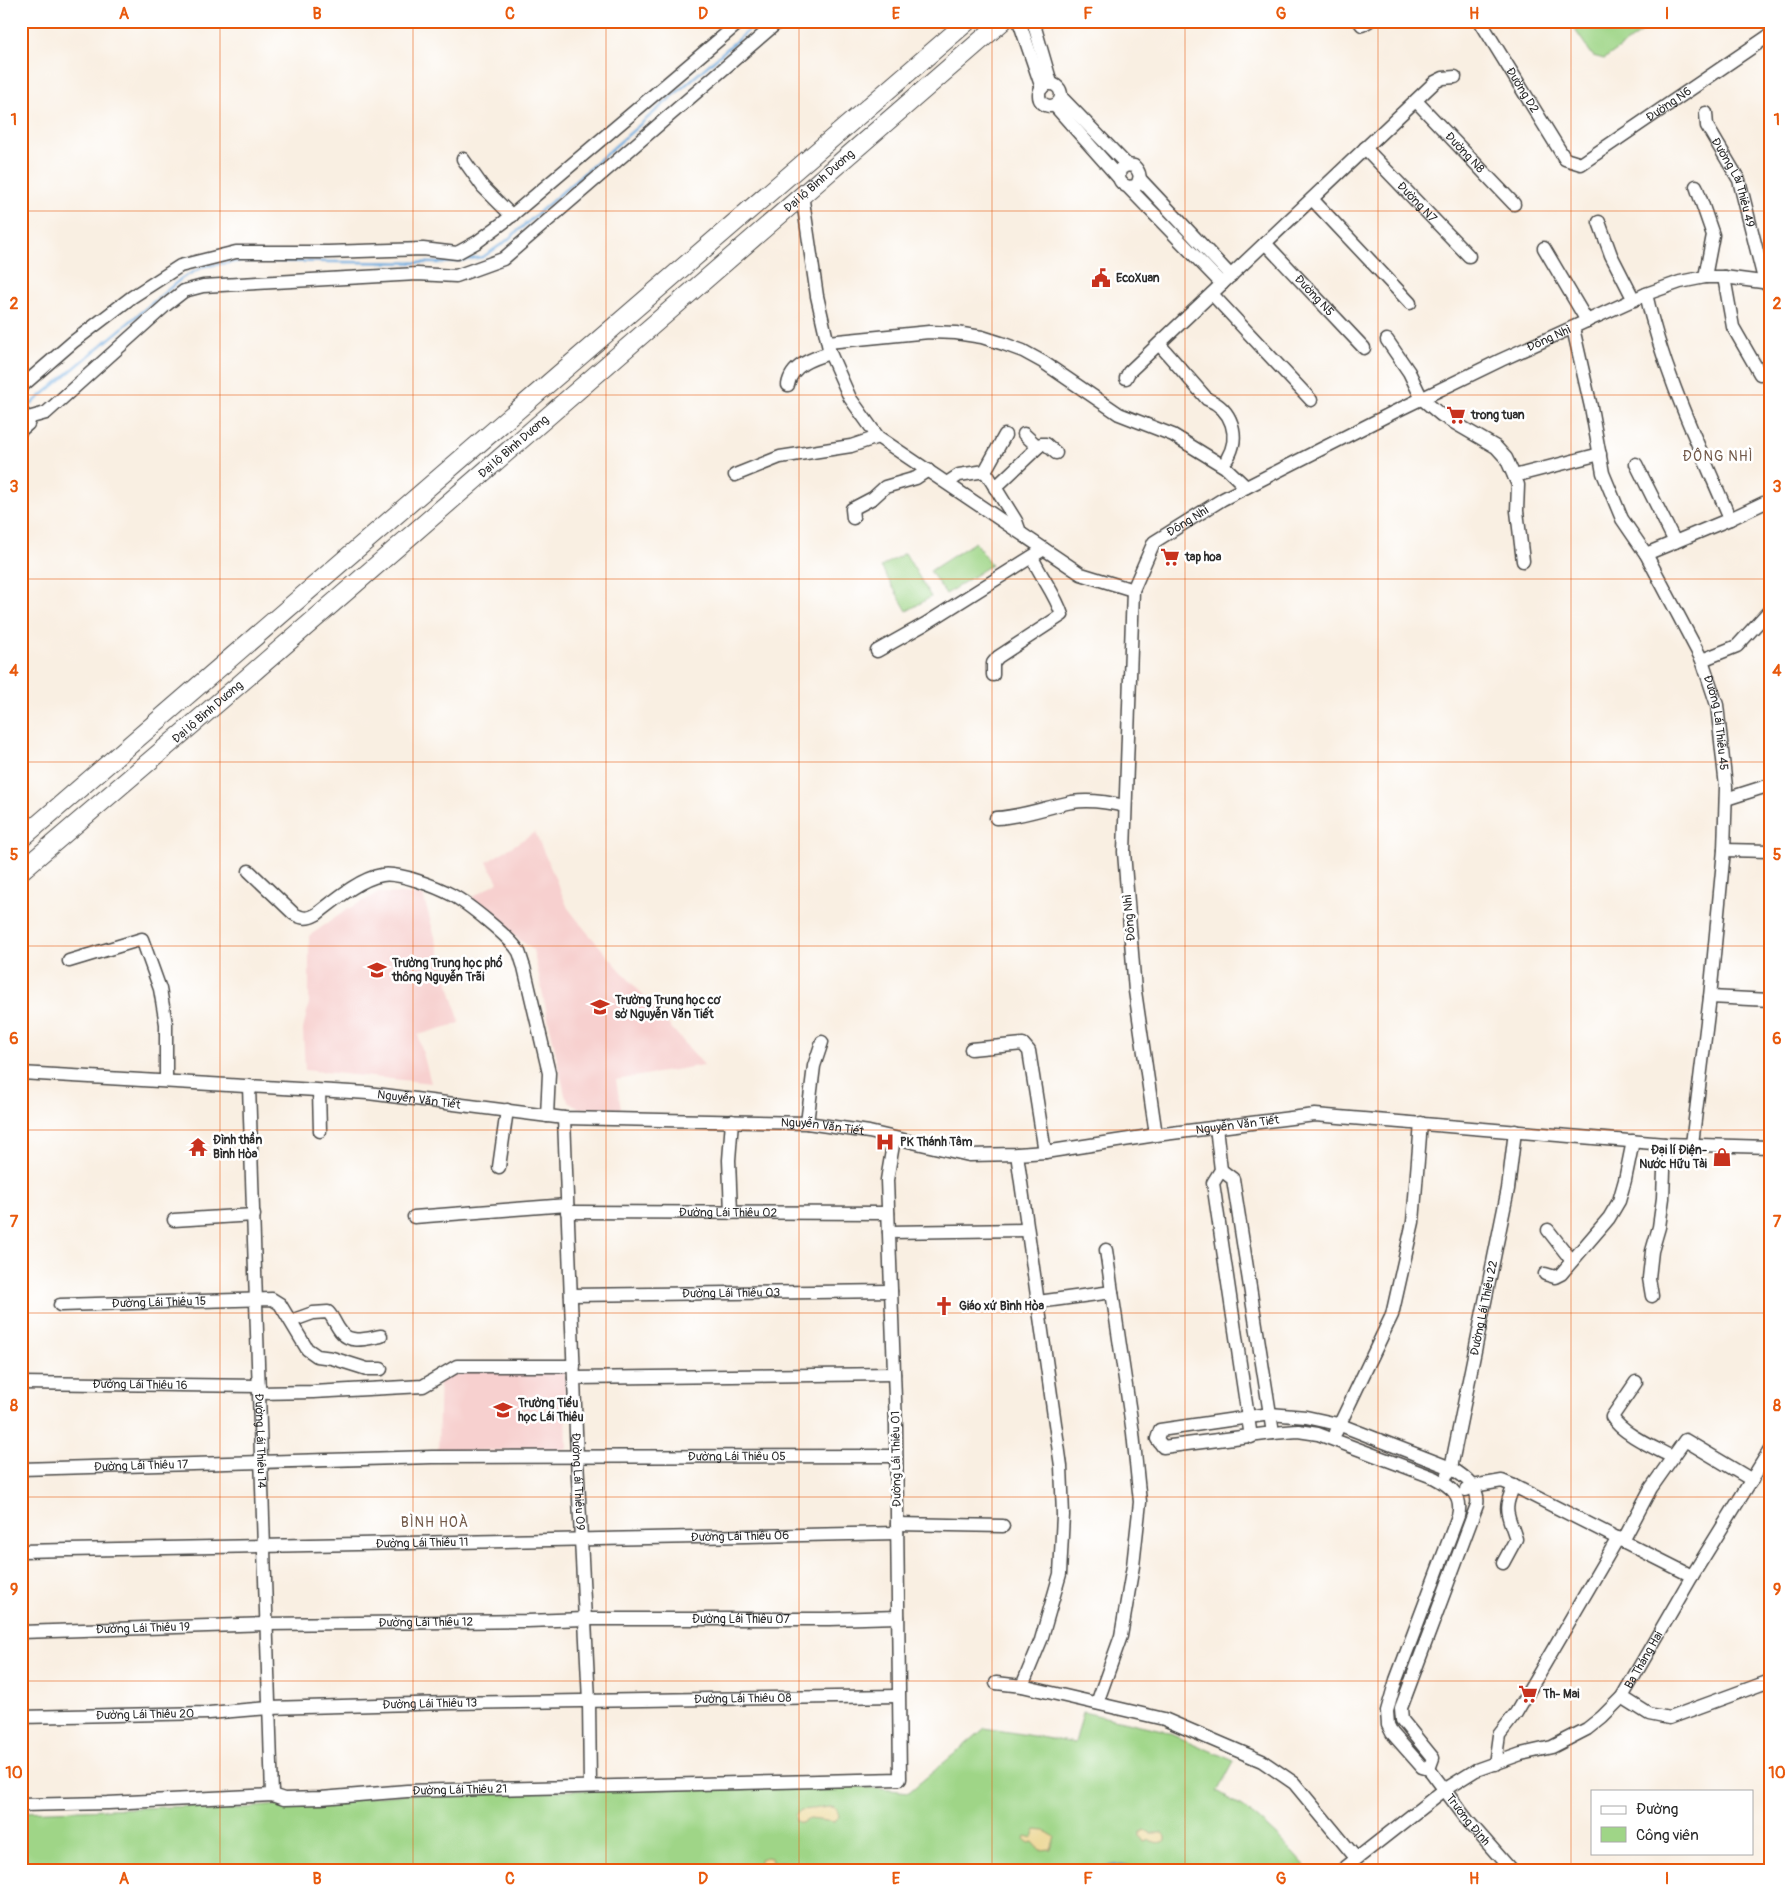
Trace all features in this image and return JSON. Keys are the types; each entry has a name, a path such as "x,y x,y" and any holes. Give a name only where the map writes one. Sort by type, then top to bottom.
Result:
{"highway":[{"name":"Đại lộ Bình Dương","path":"21,839 968,21"},
{"name":"Đại lộ Bình Dương","path":"21,871 248,677 802,194 1004,21"},
{"path":"154,723 171,742"}],"street":[{"path":"21,388 74,342 132,298 180,266 236,252 423,249 457,253 477,242 512,216 741,21"},
{"path":"21,430 28,424 24,414 46,413 184,291 203,286 417,274 456,276 503,259 779,21"},
{"path":"1019,21 1046,86"},
{"path":"1033,21 1046,86"},
{"path":"1359,21 1362,25 1369,21"},
{"name":"Đường D2","path":"1480,21 1565,159"},
{"name":"Đường N6","path":"1565,159 1581,164 1770,35"},
{"path":"1126,378 1129,372 1435,82 1443,78 1455,77"},
{"path":"1059,102 1049,107 1040,100 1039,93 1046,86 1056,85 1061,90 1059,102 1118,177 1121,184 1128,187 1226,280"},
{"name":"Đường N8","path":"1416,100 1514,204"},
{"path":"1059,102 1127,165 1134,166 1140,172 1140,179 1136,186 1128,187"},
{"name":"Đường Lái Thiêu 49","path":"1706,113 1707,126 1739,180 1768,283"},
{"name":"Đường N7","path":"1365,148 1469,256"},
{"path":"463,159 483,187 512,216"},
{"path":"1118,177 1120,170 1127,165"},
{"path":"1140,179 1226,280"},
{"path":"1696,186 1713,236 1705,277"},
{"path":"802,194 817,296 829,348 850,398 878,436 1081,574 1134,590"},
{"path":"1312,199 1410,303"},
{"path":"1599,222 1611,255 1634,300"},
{"name":"Đường N5","path":"1265,243 1364,348"},
{"path":"1544,248 1587,321"},
{"name":"Đông Nhì","path":"1156,1135 1135,991 1124,852 1134,590 1154,542 1223,499 1246,487 1501,360 1646,294 1680,282 1705,277 1724,277 1768,283"},
{"path":"1724,277 1733,327 1760,374"},
{"path":"1212,294 1311,400"},
{"path":"1646,294 1652,321 1679,397 1730,519"},
{"name":"Đường Lái Thiêu 45","path":"1573,328 1603,472 1622,519 1646,554 1702,660 1716,705 1726,787 1724,850 1710,997 1692,1144"},
{"path":"788,385 788,379 796,368 829,348 929,332 956,333 982,337 1024,351 1044,362 1118,414 1173,435 1225,467 1246,487"},
{"path":"1387,340 1409,372 1422,399 1441,415 1496,447 1506,458 1518,485 1517,511 1524,561"},
{"path":"1159,344 1207,399 1217,403 1230,419 1235,431 1231,452 1227,459"},
{"path":"1024,434 1038,447"},
{"path":"984,471 1005,435"},
{"path":"735,475 780,458 852,446 878,436"},
{"path":"995,488 1042,444 1046,444 1056,453"},
{"path":"1514,476 1600,454"},
{"path":"1636,464 1675,542"},
{"path":"853,518 852,509 873,498 885,487 916,478 928,470"},
{"path":"947,484 959,474 984,471"},
{"path":"984,471 1016,522 1020,532"},
{"path":"1646,554 1770,500"},
{"path":"877,651 1044,549"},
{"path":"993,675 993,663 998,657 1062,615 1060,607 1032,558"},
{"path":"1702,660 1737,646 1770,610"},
{"path":"1726,799 1770,785"},
{"path":"996,818 1032,813 1078,802 1102,801 1125,806"},
{"path":"1724,850 1770,851"},
{"path":"249,871 294,914 302,919 310,918 363,882 383,874 428,884 453,895 493,926 508,939 518,952 524,967 549,1073 547,1116"},
{"path":"69,961 142,939 160,989 166,1024 166,1081"},
{"path":"1710,997 1770,1000"},
{"path":"807,1123 814,1066 822,1042"},
{"path":"970,1049 1023,1044 1029,1051 1045,1152"},
{"name":"Nguyễn Văn Tiết","path":"21,1073 398,1096 564,1118 807,1123 869,1132 969,1155 1045,1152 1156,1135 1315,1115 1665,1144 1770,1147"},
{"name":"Đường Lái Thiêu 14","path":"249,1086 272,1795"},
{"path":"319,1091 320,1131"},
{"path":"499,1167 507,1110"},
{"name":"Đường Lái Thiêu 09","path":"564,1118 577,1458 589,1701 590,1786"},
{"path":"732,1121 730,1160 732,1213"},
{"path":"1333,1439 1338,1424 1392,1314 1413,1222 1421,1123"},
{"path":"1216,1127 1221,1170 1213,1183 1251,1437"},
{"name":"Đường Lái Thiêu 22","path":"1444,1483 1451,1468 1508,1189 1516,1131"},
{"name":"Đường Lái Thiêu 01","path":"894,1138 887,1180 896,1456 900,1779"},
{"path":"1545,1274 1558,1276 1609,1218 1619,1201 1626,1180 1632,1141"},
{"path":"1652,1296 1649,1278 1652,1251 1659,1227 1663,1198 1665,1144"},
{"path":"1017,1154 1061,1466 1063,1515 1060,1574 1041,1640 1022,1686"},
{"path":"1221,1170 1232,1179 1273,1433"},
{"name":"Đường Lái Thiêu 02","path":"414,1218 567,1208 732,1213 888,1213"},
{"path":"174,1220 254,1215"},
{"path":"889,1232 1027,1230"},
{"path":"1548,1230 1572,1261"},
{"path":"1097,1703 1122,1636 1134,1566 1140,1502 1134,1443 1106,1250"},
{"path":"1224,1257 1244,1254"},
{"name":"Đường Lái Thiêu 03","path":"571,1295 891,1291"},
{"path":"1038,1302 1112,1292"},
{"name":"Đường Lái Thiêu 15","path":"60,1305 272,1299 280,1304 307,1349 317,1356 332,1358 367,1370 381,1370"},
{"path":"291,1320 314,1313 328,1312 342,1333 348,1338 355,1340 381,1336"},
{"path":"1236,1342 1258,1339"},
{"name":"Đường Lái Thiêu 16","path":"21,1383 313,1392 423,1386 457,1366 574,1372 894,1374"},
{"path":"1636,1382 1612,1417 1616,1424 1646,1444 1672,1457"},
{"path":"1270,1414 1306,1417 1338,1424 1451,1468 1462,1475 1473,1486 1478,1498 1477,1505 1401,1708 1402,1720 1433,1758 1429,1769 1422,1767 1392,1733 1388,1725 1387,1711 1396,1680 1458,1516 1460,1502 1457,1495 1444,1483 1318,1434 1298,1431 1273,1433 1163,1447 1157,1439 1160,1430 1270,1414"},
{"path":"1134,1443 1157,1439"},
{"path":"1495,1764 1499,1735 1521,1706 1651,1488 1685,1440 1752,1480"},
{"name":"Ba Tháng Hai","path":"1341,1871 1444,1790 1476,1770 1520,1754 1552,1747 1587,1729 1602,1717 1622,1697 1692,1576 1770,1450"},
{"name":"Đường Lái Thiêu 05","path":"261,1463 432,1457 896,1456"},
{"name":"Đường Lái Thiêu 17","path":"21,1469 261,1463"},
{"path":"1457,1495 1473,1486 1502,1481 1692,1576"},
{"path":"1503,1563 1516,1539 1507,1516 1506,1502 1514,1486"},
{"name":"Đường Lái Thiêu 06","path":"581,1541 1003,1526"},
{"name":"Đường Lái Thiêu 11","path":"21,1551 581,1541"},
{"name":"Đường Lái Thiêu 07","path":"585,1618 830,1619 898,1617"},
{"name":"Đường Lái Thiêu 12","path":"266,1624 528,1621 585,1618"},
{"name":"Đường Lái Thiêu 19","path":"21,1632 266,1624"},
{"path":"1622,1697 1649,1714 1668,1718 1770,1681"},
{"path":"996,1683 1022,1686 1164,1719 1262,1762 1294,1783 1356,1858"},
{"name":"Đường Lái Thiêu 08","path":"589,1701 898,1696"},
{"name":"Đường Lái Thiêu 13","path":"269,1708 589,1701"},
{"name":"Đường Lái Thiêu 20","path":"21,1717 208,1713 269,1708"},
{"name":"Trương Định","path":"1429,1769 1444,1790 1512,1871"},
{"name":"Đường Lái Thiêu 21","path":"21,1805 272,1795 284,1799 321,1798 407,1791 900,1779"}],"shaded area":[{"name":"Trường Trung học cơ sở Nguyễn Văn Tiết","path":"535,832 568,908 704,1065 616,1080 621,1109 579,1108 570,1103 565,1095 533,950 467,900 498,882 487,862"},
{"name":"Trường Trung học phổ thông Nguyễn Trãi","path":"379,893 423,895 460,1023 418,1035 431,1083 305,1070 303,1030 309,1003 309,936 348,909"},
{"name":"Trường Tiểu học Lái Thiêu","path":"565,1369 567,1449 438,1452 440,1371"}],"green space":[{"path":"1569,21 1658,21 1604,59 1593,56"},
{"path":"975,542 991,565 946,594 930,571"},
{"path":"905,553 931,597 907,611 881,567"},
{"path":"1083,1712 1162,1730 1234,1761 1217,1792 1243,1808 1267,1827 1309,1871 21,1871 21,1812 196,1806 208,1811 408,1794 844,1785 909,1792 985,1728 1075,1743"}],"sand":[{"path":"832,1807 839,1817 835,1822 810,1819 801,1823 796,1821 795,1815 801,1810"},
{"path":"1036,1830 1045,1831 1055,1837 1051,1849 1040,1850 1033,1842 1029,1843 1024,1839 1025,1836 1033,1838"},
{"path":"1145,1830 1151,1833 1162,1833 1166,1840 1160,1843 1150,1840 1144,1842 1140,1833"},
{"path":"772,1858 773,1863 784,1862 790,1867 789,1870 756,1870 760,1865 760,1859"}],"water":[{"path":"1122,1864 1130,1866 1134,1871 1097,1871 1105,1866"}],"waterway":[{"path":"24,410 182,278 205,266 242,261 443,263 483,257 505,242 759,21"}],"place":[{"name":"EcoXuan","path":"1101,278"},
{"name":"trong tuan","path":"1456,415"},
{"name":"tap hoa","path":"1170,557"},
{"name":"Trường Trung học phổ thông Nguyễn Trãi","path":"377,970"},
{"name":"Trường Trung học cơ sở Nguyễn Văn Tiết","path":"600,1007"},
{"name":"PK Thánh Tâm","path":"885,1142"},
{"name":"Đình thần Bình Hòa","path":"198,1147"},
{"name":"Đại lí Điện- Nước Hữu Tài","path":"1722,1157"},
{"name":"Giáo xứ Bình Hòa","path":"944,1306"},
{"name":"Trường Tiểu học Lái Thiêu","path":"503,1410"},
{"name":"Th- Mai","path":"1528,1694"}],"district":[{"name":"ĐÔNG NHÌ","path":"1718,456"},
{"name":"BÌNH HOÀ","path":"435,1522"}]}
